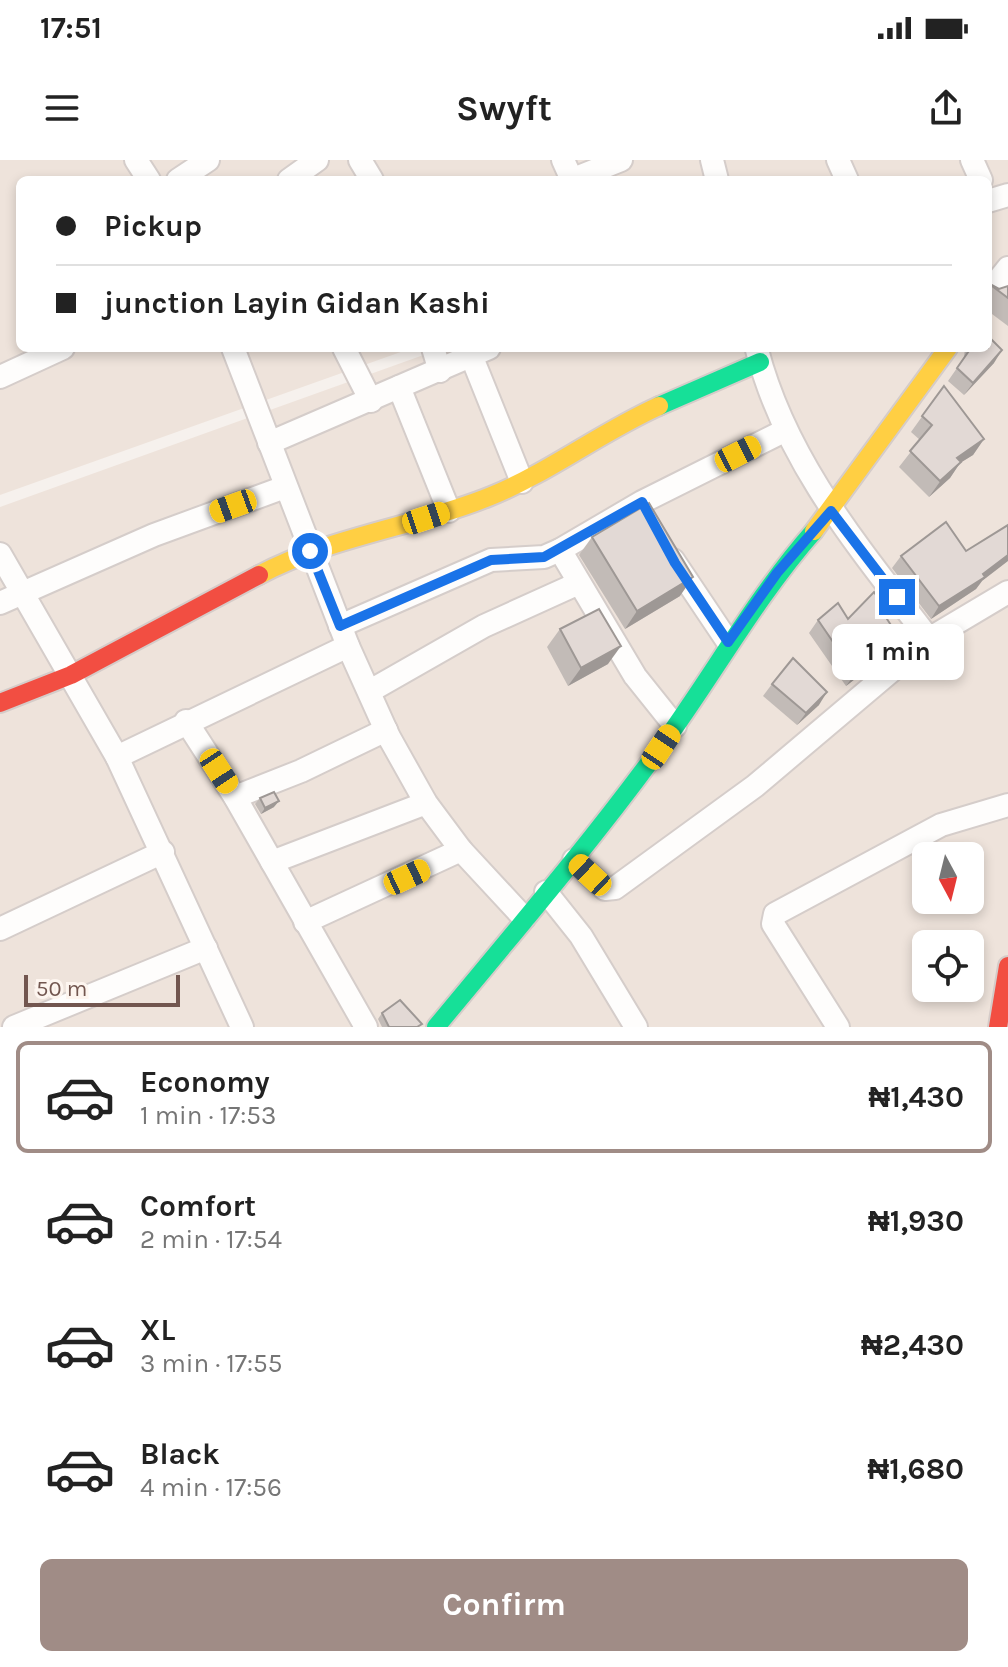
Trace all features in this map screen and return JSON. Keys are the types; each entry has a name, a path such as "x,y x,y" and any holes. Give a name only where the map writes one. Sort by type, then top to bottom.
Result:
{"street":[{"path":"184,176 208,160"},
{"path":"295,176 317,160"},
{"path":"581,176 621,160"},
{"path":"992,288 1008,268"},
{"path":"0,377 54,352"},
{"path":"235,352 344,636 386,730 426,803 461,850 524,918"},
{"path":"346,352 371,401"},
{"path":"434,352 440,371"},
{"path":"269,443 480,352 522,482"},
{"path":"436,1027 574,860 675,726 728,642 777,573 831,511 945,352"},
{"path":"0,703 71,675 234,587 310,551 449,511 522,482 625,421 758,355 786,430 831,511 929,639"},
{"path":"399,387 449,511"},
{"path":"117,757 491,560 544,557 560,550 642,502 786,430"},
{"path":"0,603 154,535 285,487"},
{"path":"642,502 658,533 728,642"},
{"path":"560,550 635,676 675,726"},
{"path":"0,554 117,757 242,1027"},
{"path":"370,691 484,626 579,583"},
{"path":"574,860 605,889 615,888 755,786 929,639 1008,592"},
{"path":"186,721 235,797 366,1027"},
{"path":"235,797 386,730"},
{"path":"272,862 426,803"},
{"path":"833,1026 773,924 775,914 941,825 1008,805"},
{"path":"305,922 461,850"},
{"path":"0,929 163,852"},
{"path":"546,892 581,936 636,1027"},
{"path":"14,1027 206,948"},
{"path":"998,1027 1008,966"}],"shaded area":[{"path":"0,160 1008,160 1008,189 992,191 992,176 16,176 16,352 401,352 0,495"},
{"path":"1008,201 1008,1027 0,1027 0,507 432,352 992,352 992,203"}],"building":[{"path":"992,285 999,289 1008,286 1008,298"},
{"path":"992,340 1002,350 973,383 957,368 968,352 992,352"},
{"path":"944,386 984,439 957,458 961,462 940,481 910,451 932,425 922,416"},
{"path":"649,503 693,577 637,611 592,537"},
{"path":"946,522 966,551 1008,525 1008,555 983,574 985,577 939,606 901,556"},
{"path":"874,592 900,639 855,674 818,620 838,603 848,619"},
{"path":"599,609 621,646 581,668 560,629"},
{"path":"793,658 827,692 806,713 772,684"},
{"path":"274,792 279,801 265,808 260,798"},
{"path":"400,1000 422,1024 417,1027 389,1027 382,1013"}],"traffic: fast":[{"path":"659,406 760,362"},
{"path":"436,1027 633,784 772,583 814,531"}],"traffic: slow":[{"path":"814,531 945,352"},
{"path":"259,575 344,541 491,496 659,406"}],"traffic: jam":[{"path":"0,703 71,675 259,575"},
{"path":"998,1027 1008,966"}],"route":[{"path":"310,551 340,626 491,560 544,557 642,502 675,563 728,642 777,573 831,511 897,597"}]}
